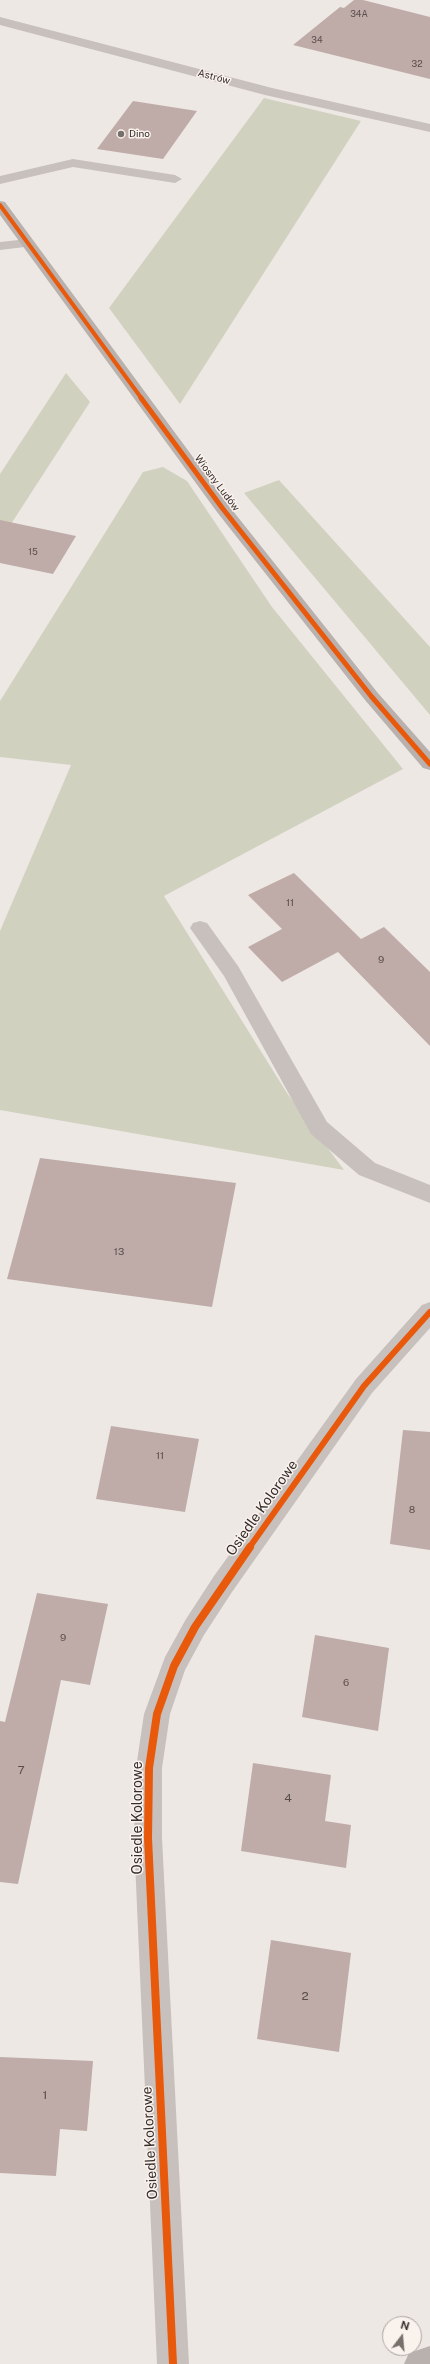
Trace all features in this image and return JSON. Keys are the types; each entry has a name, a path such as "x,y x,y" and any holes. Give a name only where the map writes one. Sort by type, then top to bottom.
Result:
{"street":[{"name":"Astrów","path":"0,21 277,94 430,128"},
{"path":"0,180 73,163 175,179"},
{"name":"Wiosny Ludów","path":"0,205 223,509 371,696 430,764"},
{"path":"0,246 28,243"},
{"path":"200,928 231,971 319,1128 367,1169 430,1194"},
{"name":"Osiedle Kolorowe","path":"174,2364 148,1838 148,1768 157,1714 174,1666 195,1627 223,1584 364,1386 430,1312"},
{"path":"420,2364 430,2362"}],"green space":[{"path":"264,98 361,121 180,404 109,308"},
{"path":"66,373 90,402 0,541 0,474"},
{"path":"163,467 187,481 272,607 403,769 164,896 287,1093 344,1170 0,1110 0,931 71,765 0,757 0,701 143,472"},
{"path":"279,480 430,647 430,715 244,493"}],"building":[{"path":"354,0 363,0 430,17 430,79 293,45 340,7 344,8"},
{"name":"Dino","path":"133,101 197,111 163,159 97,149"},
{"path":"0,520 76,536 53,574 0,563"},
{"path":"294,873 361,939 384,927 430,972 430,1046 338,952 282,982 248,947 282,929 248,895"},
{"path":"40,1158 236,1183 212,1307 7,1279"},
{"path":"111,1426 199,1439 185,1512 96,1499"},
{"path":"403,1430 430,1432 430,1550 390,1544"},
{"path":"37,1593 108,1604 90,1685 61,1680 18,1884 0,1882 0,1721 5,1722"},
{"path":"315,1635 389,1648 378,1731 302,1717"},
{"path":"253,1763 331,1775 325,1821 351,1825 346,1868 241,1851"},
{"path":"271,1940 351,1953 339,2052 257,2039"},
{"path":"0,2057 93,2061 87,2131 60,2129 56,2176 0,2173"}],"cycle path":[{"path":"0,205 223,509 371,696 430,764"},
{"path":"173,2364 148,1838 149,1768 157,1714 174,1666 195,1627 223,1584 364,1386 430,1312"}],"place":[{"name":"Dino","path":"121,134"}]}
